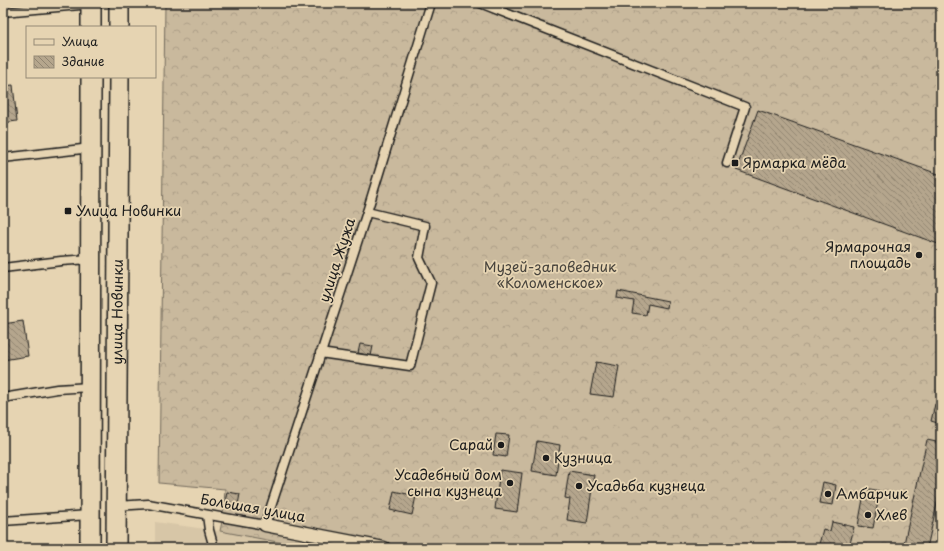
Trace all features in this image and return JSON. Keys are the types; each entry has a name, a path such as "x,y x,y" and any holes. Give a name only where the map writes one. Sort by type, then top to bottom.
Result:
{"street":[{"path":"119,3 119,26"},
{"path":"91,4 91,26"},
{"name":"улица Новинки","path":"90,548 91,78"},
{"name":"улица Новинки","path":"116,548 119,78"},
{"name":"Большая улица","path":"265,525 384,548"}],"lane":[{"name":"улица Жужа","path":"265,525 367,212 431,3"},
{"path":"480,3 745,107 727,163"},
{"path":"3,12 91,4"},
{"path":"3,158 91,148"},
{"path":"320,354 410,366 431,283 419,258 426,226 367,212"},
{"path":"3,268 90,259"},
{"path":"3,398 57,389 90,387"},
{"name":"Большая улица","path":"116,506 148,504 265,525"},
{"path":"3,521 89,515"},
{"path":"207,515 209,530 215,548"}],"shaded area":[{"path":"155,522 220,531 309,548 155,548"}],"green space":[{"name":"Музей-заповедник «Коломенское»","path":"165,3 941,3 941,548 309,548 220,531 223,517 225,489 159,483"}],"building":[{"path":"13,85 17,121 3,123 3,86"},
{"path":"758,110 941,175 941,245 736,170"},
{"path":"618,291 668,301 667,308 648,304 646,315 632,313 634,301 617,298"},
{"path":"23,321 28,356 3,360 3,324"},
{"path":"360,344 373,346 371,356 358,353"},
{"path":"596,362 619,366 614,397 590,394"},
{"path":"935,404 941,405 941,424 931,421"},
{"name":"Сарай","path":"496,434 509,435 506,457 493,455"},
{"path":"927,440 941,443 941,486 927,548 903,548"},
{"name":"Кузница","path":"537,441 560,445 556,475 532,471"},
{"name":"Усадебный дом сына кузнеца","path":"500,470 522,473 517,512 495,509"},
{"path":"569,471 594,475 587,523 567,520 570,499 565,498"},
{"name":"Амбарчик","path":"823,482 836,485 833,505 819,503"},
{"name":"Хлев","path":"865,488 880,491 873,528 858,526"},
{"path":"394,491 416,496 412,515 390,510"},
{"path":"227,492 240,494 237,510 224,507"},
{"path":"832,522 854,527 849,548 818,548 823,529 830,531"}],"place":[{"name":"Ярмарка мёда","path":"735,163"},
{"name":"Улица Новинки","path":"68,211"},
{"name":"Ярмарочная площадь","path":"919,255"},
{"name":"Сарай","path":"501,445"},
{"name":"Кузница","path":"546,458"},
{"name":"Усадебный дом сына кузнеца","path":"510,483"},
{"name":"Усадьба кузнеца","path":"579,486"},
{"name":"Амбарчик","path":"828,494"},
{"name":"Хлев","path":"868,515"}]}
